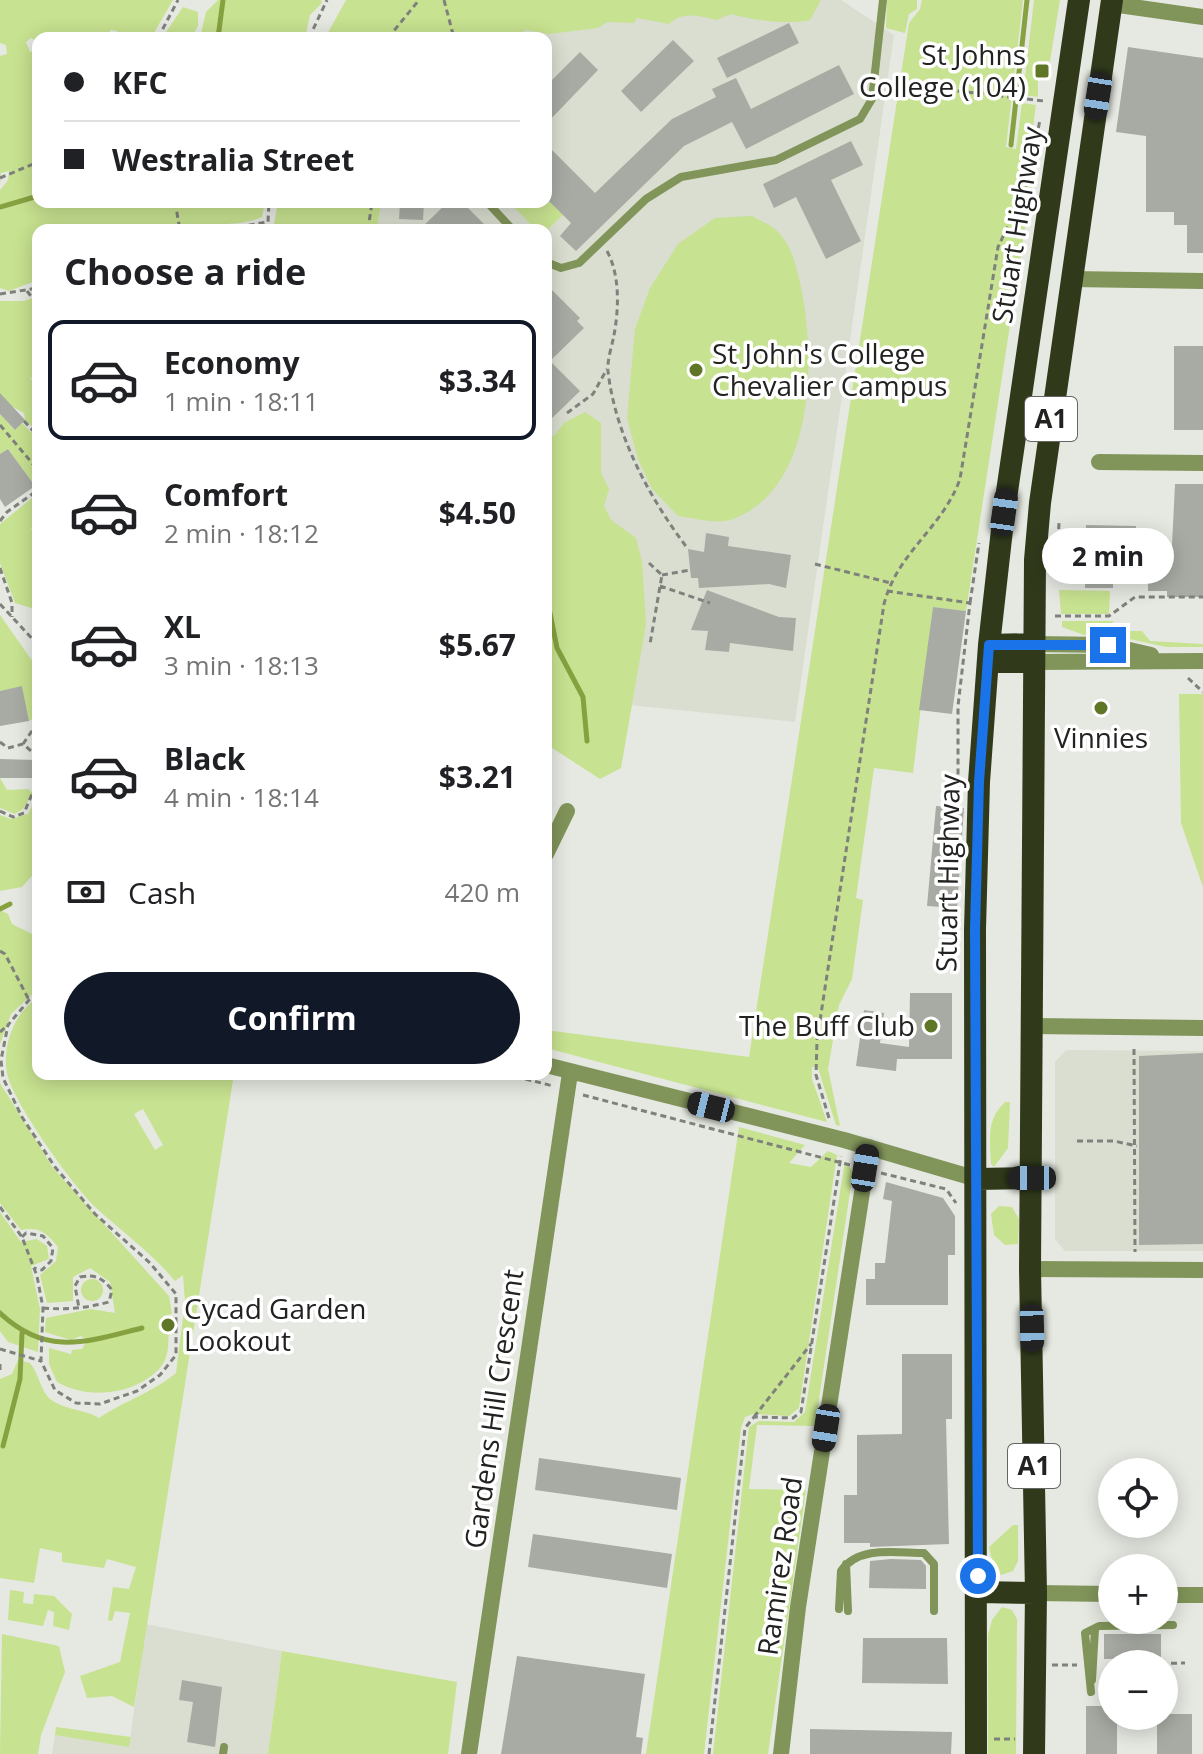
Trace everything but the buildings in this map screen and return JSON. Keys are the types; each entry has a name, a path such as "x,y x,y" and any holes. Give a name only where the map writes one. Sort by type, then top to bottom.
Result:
{"highway":[{"name":"Stuart Highway","path":"981,1747 975,929 979,782 988,654 1004,512 1079,0"},
{"name":"A1","path":"1034,1754 1036,1593 1030,1269 1033,653 1037,529 1112,2"},
{"path":"1039,277 1071,279"},
{"path":"988,654 1033,653"},
{"path":"977,1179 1032,1178"},
{"path":"978,1592 1036,1593"}],"street":[{"path":"1112,2 1203,17"},
{"path":"1071,279 1203,281"},
{"path":"1099,462 1203,463"},
{"path":"1033,653 1120,647 1172,661 1203,661"},
{"path":"552,842 567,811"},
{"path":"1033,1026 1203,1028"},
{"path":"552,1067 836,1138 977,1179"},
{"name":"Gardens Hill Crescent","path":"469,1754 570,1073"},
{"name":"Ramirez Road","path":"781,1754 798,1607 869,1147"},
{"path":"1030,1269 1203,1270"},
{"path":"1036,1593 1098,1594"},
{"path":"1178,1595 1203,1595"}],"lane":[{"path":"552,265 573,265 654,192 681,177 771,162 851,124 868,111 874,90 883,0"},
{"path":"493,208 507,224"},
{"path":"844,1610 841,1571 846,1564 864,1554 924,1553 934,1564 934,1611"},
{"path":"1091,1692 1085,1633 1098,1627"}],"path":[{"path":"161,32 178,0"},
{"path":"312,32 327,0"},
{"path":"393,32 419,0"},
{"path":"444,0 452,32"},
{"path":"754,1417 793,1418 800,1414 813,1341 840,1162 836,1138 816,1075 821,1013 884,604 902,560 944,510 960,479 998,247 1029,179 1044,101 888,82 886,91 874,90"},
{"path":"0,178 32,165"},
{"path":"256,224 268,222 269,208"},
{"path":"567,413 593,394 607,369 616,326 617,285 609,254 601,242"},
{"path":"0,294 32,290"},
{"path":"27,291 32,297"},
{"path":"607,369 634,459 664,517 688,549"},
{"path":"24,421 32,430"},
{"path":"0,425 32,463"},
{"path":"0,521 7,512 32,494"},
{"path":"0,511 7,512"},
{"path":"649,563 662,575"},
{"path":"815,564 891,583"},
{"path":"0,568 12,603 12,617"},
{"path":"662,575 690,570"},
{"path":"650,644 662,575"},
{"path":"660,586 710,603"},
{"path":"887,591 970,603 961,677"},
{"path":"1055,616 1109,616 1135,597 1203,597"},
{"path":"0,604 32,639"},
{"path":"0,742 8,748 23,744 32,731"},
{"path":"23,744 32,752"},
{"path":"0,811 13,817 24,813 32,794"},
{"path":"0,951 5,954 29,1000"},
{"path":"0,1032 32,998"},
{"path":"0,1208 22,1237 37,1276 43,1308 41,1361 55,1390 76,1403 100,1404 137,1391 160,1375 176,1355 176,1294 150,1263 95,1214 55,1167 22,1117 2,1077 1,1060 8,1025"},
{"path":"1134,1049 1135,1252"},
{"path":"529,1080 946,1189 959,1212"},
{"path":"1077,1141 1114,1141 1135,1146"},
{"path":"22,1237 26,1233 43,1236 53,1248 51,1261 42,1270 34,1268"},
{"path":"43,1308 79,1308 109,1302 112,1290 106,1281 92,1275 80,1277 75,1286 79,1308"},
{"path":"709,1754 744,1439 749,1420 813,1341"},
{"path":"0,1349 41,1361"},
{"path":"0,1364 0,1373"},
{"path":"1178,1663 1185,1663"},
{"path":"981,1747 1016,1739"}],"shaded area":[{"name":"St John's College Chevalier Campus","path":"732,0 841,0 894,35 795,722 629,705 646,624 642,601 552,492 552,224 378,224 380,208 552,208 552,32 512,32 537,24"},
{"path":"1066,1050 1203,1051 1203,1251 1065,1251 1055,1239 1055,1062"},
{"path":"146,1624 282,1651 268,1754 52,1754 55,1735 129,1746"}],"green space":[{"path":"0,0 173,0 154,32 32,32 32,39 26,42 32,51 32,208 264,208 262,217 225,224 32,224 32,282 9,291 0,288 0,190 8,180 9,171 1,173 0,186 0,56 7,54 6,45 0,43"},
{"path":"218,0 321,0 322,3 310,15 306,32 201,32 206,12"},
{"path":"346,0 821,0 810,20 792,22 731,14 716,20 686,16 669,24 637,18 634,23 607,22 598,28 552,34 526,30 328,32"},
{"path":"887,0 917,0 917,9 909,14 905,33 886,28"},
{"path":"922,0 1023,0 1006,147 1016,149 1022,103 1036,105 1026,179 1032,182 966,611 933,607 913,773 874,768 856,898 863,900 852,979 839,1005 828,1069 840,1126 836,1125 818,1068 812,1067 812,1079 827,1122 552,1050 552,1031 749,1057 909,23 920,9"},
{"path":"1034,0 1060,0 1050,61 1038,61 1038,97 1023,95"},
{"path":"183,7 198,12 198,26 194,32 166,32"},
{"path":"552,200 565,213 552,225 530,224 515,208 552,208"},
{"path":"277,208 380,208 378,224 274,224"},
{"path":"752,216 773,227 783,238 798,273 806,317 808,384 795,451 780,480 760,503 733,519 713,521 678,516 652,489 638,459 627,418 635,329 650,288 678,244 715,218"},
{"path":"32,298 32,426 25,420 24,413 0,400 0,301"},
{"path":"585,412 601,423 601,473 609,489 604,506 611,520 636,538 642,561 646,624 621,768 600,779 552,748 552,436 564,423"},
{"path":"0,414 15,430 22,423 32,433 32,482 8,449 0,454"},
{"path":"32,498 32,608 15,603 0,563 0,524"},
{"path":"1059,590 1110,591 1109,614 1061,614"},
{"path":"0,615 32,660 32,719 29,721 22,687 0,691"},
{"path":"1062,621 1114,621 1101,633 1084,635 1062,627"},
{"path":"1129,631 1142,631 1150,641 1203,644 1203,647 1166,647 1125,638"},
{"path":"1179,694 1203,694 1203,887 1181,823"},
{"path":"0,778 7,790 28,789 32,792 23,809 15,814 0,808"},
{"path":"32,806 32,876 22,887 0,891 0,815 11,819 28,814"},
{"path":"0,910 8,914 12,924 32,934 32,995 11,1014 0,1044"},
{"path":"32,1002 32,1080 233,1080 134,1707 112,1696 87,1698 80,1676 120,1662 130,1613 115,1611 112,1621 108,1620 113,1587 129,1589 136,1567 107,1559 104,1568 62,1562 62,1553 40,1548 34,1583 0,1578 0,1379 12,1374 18,1360 30,1363 50,1399 99,1418 157,1386 176,1373 185,1302 183,1275 175,1281 94,1206 31,1122 11,1086 6,1063 8,1041 22,1012","holes":["143,1109 163,1145 155,1150 134,1114"]},
{"path":"0,1083 53,1168 169,1296 172,1314 163,1316 164,1331 169,1332 165,1360 150,1377 138,1384 97,1393 69,1388 57,1382 49,1364 49,1348 71,1354 72,1350 82,1349 87,1340 81,1336 71,1340 45,1332 46,1318 91,1309 115,1313 110,1282 90,1268 73,1277 73,1301 47,1303 40,1275 56,1261 58,1247 42,1232 21,1230 0,1203"},
{"path":"1005,1102 1010,1102 1008,1148 994,1167 991,1164 990,1130"},
{"path":"739,1127 805,1145 789,1163 811,1167 828,1151 837,1155 799,1408 789,1416 754,1414 745,1417 741,1428 704,1754 646,1754"},
{"path":"845,1161 853,1172 815,1426 757,1425 749,1489 806,1490 768,1754 713,1754 749,1427 759,1421 794,1422 805,1412"},
{"path":"999,1206 1012,1207 1019,1219 1018,1244 1005,1245 994,1235 991,1214"},
{"path":"0,1212 21,1242 37,1239 47,1246 49,1259 31,1266 40,1309 38,1352 8,1342 0,1331"},
{"path":"92,1279 100,1282 103,1290 100,1298 92,1301 84,1298 81,1290 84,1282"},
{"path":"1013,1525 1018,1525 1018,1561 1013,1571 1001,1575 993,1565 989,1547"},
{"path":"10,1590 24,1592 23,1603 33,1604 34,1594 54,1596 72,1614 69,1630 53,1626 54,1612 48,1610 43,1626 8,1620"},
{"path":"1002,1607 1012,1610 1017,1619 1016,1754 988,1754 988,1635 992,1620"},
{"path":"2,1634 59,1646 65,1672 41,1735 38,1754 0,1754"},
{"path":"282,1651 457,1682 448,1754 268,1754"},
{"path":"56,1727 131,1737 129,1747 55,1735"}],"waterway":[{"path":"219,32 223,0"},
{"path":"1011,145 1027,0"},
{"path":"0,207 32,198"},
{"path":"552,623 557,648 583,697 587,741"},
{"path":"0,909 10,904"},
{"path":"0,1313 17,1327 51,1341 85,1341 142,1328"},
{"path":"3,1446 20,1379 22,1333"}],"place":[{"name":"St Johns College (104)","path":"1042,71"},
{"name":"St John's College Chevalier Campus","path":"696,370"},
{"name":"Vinnies","path":"1101,708"},
{"name":"The Buff Club","path":"931,1026"},
{"name":"Cycad Garden Lookout","path":"168,1325"}],"route":[{"path":"978,1576 975,929 979,782 989,645 1108,645"}]}
